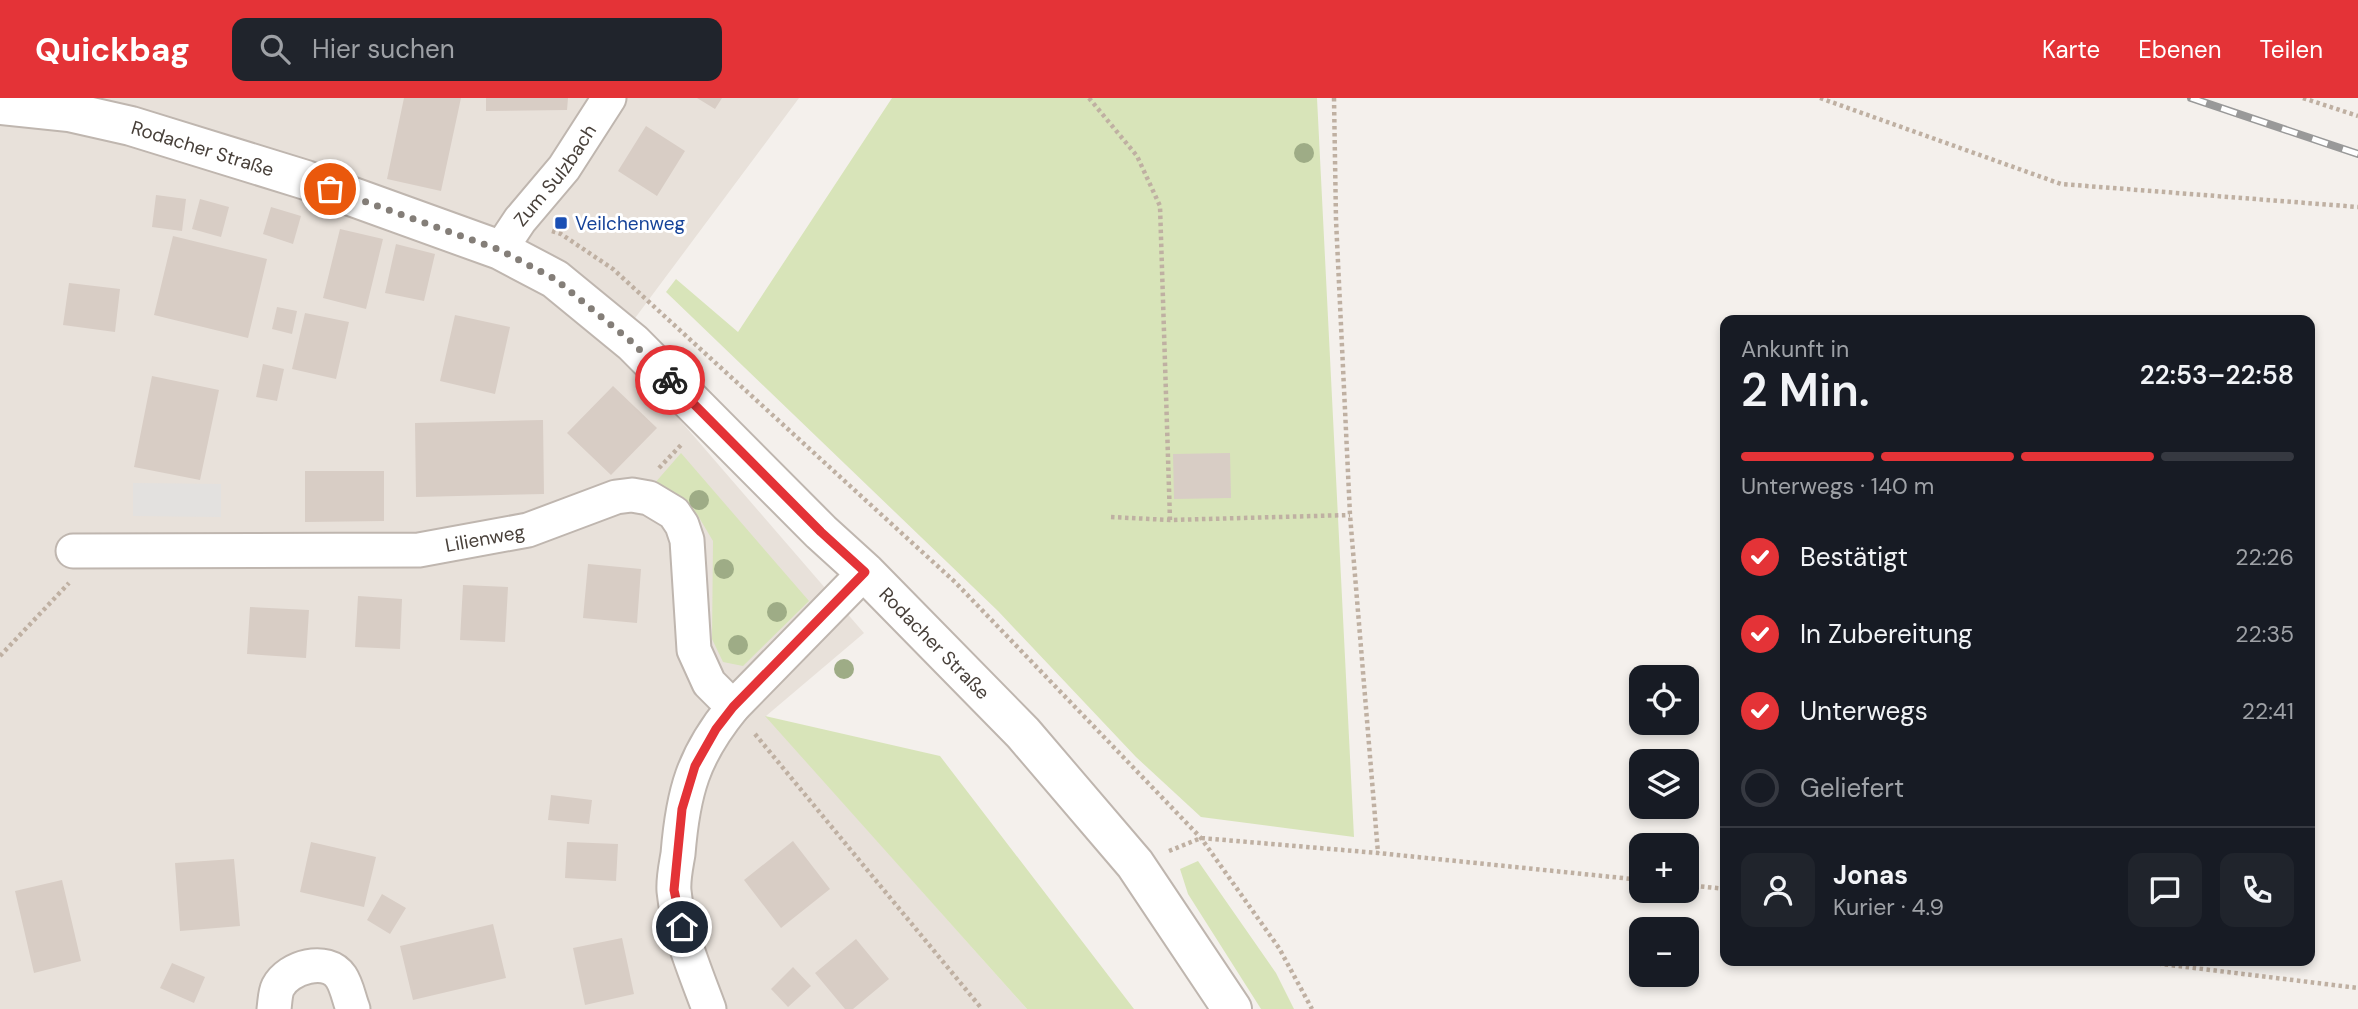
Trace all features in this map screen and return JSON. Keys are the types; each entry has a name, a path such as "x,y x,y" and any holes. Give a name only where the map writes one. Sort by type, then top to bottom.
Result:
{"street":[{"name":"Zum Sulzbach","path":"510,235 564,169 609,98"},
{"name":"Rodacher Straße","path":"0,105 69,113 131,126 306,180 510,235 555,279 633,343 821,532 865,572 1023,733 1135,864 1233,1009"},
{"path":"632,495 649,498 674,513 682,525 687,540 694,650 709,683 733,707"},
{"name":"Lilienweg","path":"73,551 419,550 528,530 616,497 632,495"},
{"path":"709,1009 685,946 674,890 682,809 695,766 716,729 733,707 865,572"},
{"path":"274,1009 277,988 300,969 313,965 329,968 341,976 353,1009"}],"path":[{"path":"1089,98 1137,156 1160,206 1170,520"},
{"path":"1334,98 1336,220 1350,515 1378,853"},
{"path":"1820,98 2061,184 2358,207"},
{"path":"2303,98 2358,116"},
{"path":"510,235 561,234 613,269 955,582 1201,838 1279,948 1312,1009"},
{"path":"632,495 687,439"},
{"path":"1111,517 1170,520 1350,515"},
{"path":"0,656 69,583 73,551"},
{"path":"733,707 982,1009"},
{"path":"1135,864 1201,838 1629,879"},
{"path":"1699,886 1720,888"},
{"path":"2178,966 2358,988"}],"shaded area":[{"path":"0,98 799,98 615,345 864,633 766,716 1027,1009 0,1009"},
{"path":"133,483 221,484 221,517 133,516"}],"green space":[{"path":"892,98 1317,98 1354,837 1201,817 1136,757 998,611 666,292 676,279 738,332"},
{"path":"681,453 809,601 743,666 723,662 712,639 713,541 697,514 664,488 654,484"},
{"path":"765,716 940,756 1134,1009 1027,1009"},
{"path":"1198,861 1276,973 1294,1009 1261,1009 1188,894 1180,869"}],"building":[{"path":"404,98 461,98 441,191 387,179"},
{"path":"486,98 568,98 567,110 486,111"},
{"path":"697,98 722,98 715,109"},
{"path":"646,126 685,151 657,196 618,171"},
{"path":"156,195 186,199 182,231 152,227"},
{"path":"200,199 229,207 221,237 192,229"},
{"path":"271,207 301,216 293,244 263,234"},
{"path":"340,229 383,239 366,309 323,298"},
{"path":"173,236 267,259 248,338 154,315"},
{"path":"396,244 435,254 424,301 385,293"},
{"path":"69,283 120,289 115,332 63,325"},
{"path":"277,307 297,311 292,334 272,329"},
{"path":"305,313 349,322 336,379 292,369"},
{"path":"455,315 510,327 495,394 440,381"},
{"path":"263,364 284,369 277,401 256,397"},
{"path":"152,376 219,390 200,480 134,467"},
{"path":"613,386 657,428 611,475 567,433"},
{"path":"543,420 544,494 416,497 415,423"},
{"path":"1230,453 1231,498 1174,499 1173,454"},
{"path":"305,471 384,471 384,521 305,522"},
{"path":"588,564 641,569 637,623 583,618"},
{"path":"463,585 508,587 505,642 460,640"},
{"path":"358,596 402,599 400,649 355,647"},
{"path":"250,607 309,610 306,658 247,654"},
{"path":"551,795 592,800 589,824 548,820"},
{"path":"793,841 830,889 781,928 744,880"},
{"path":"311,842 376,857 364,907 300,892"},
{"path":"567,842 618,844 616,881 565,878"},
{"path":"234,859 240,926 180,931 175,863"},
{"path":"62,880 81,961 34,973 15,891"},
{"path":"382,894 406,908 390,934 367,920"},
{"path":"493,924 506,978 413,1000 400,946"},
{"path":"622,938 634,994 585,1005 573,948"},
{"path":"856,939 889,979 853,1009 845,1009 815,973"},
{"path":"172,963 205,977 194,1003 160,988"},
{"path":"793,967 811,986 788,1007 771,989"}],"railway":[{"path":"2191,98 2358,154"}],"way so far":[{"path":"330,189 500,250 555,279 633,343 670,380"}],"place":[{"name":"Veilchenweg","path":"561,223"}],"route":[{"path":"670,380 821,532 865,572 733,707 716,729 695,766 682,809 674,890 682,927"}]}
